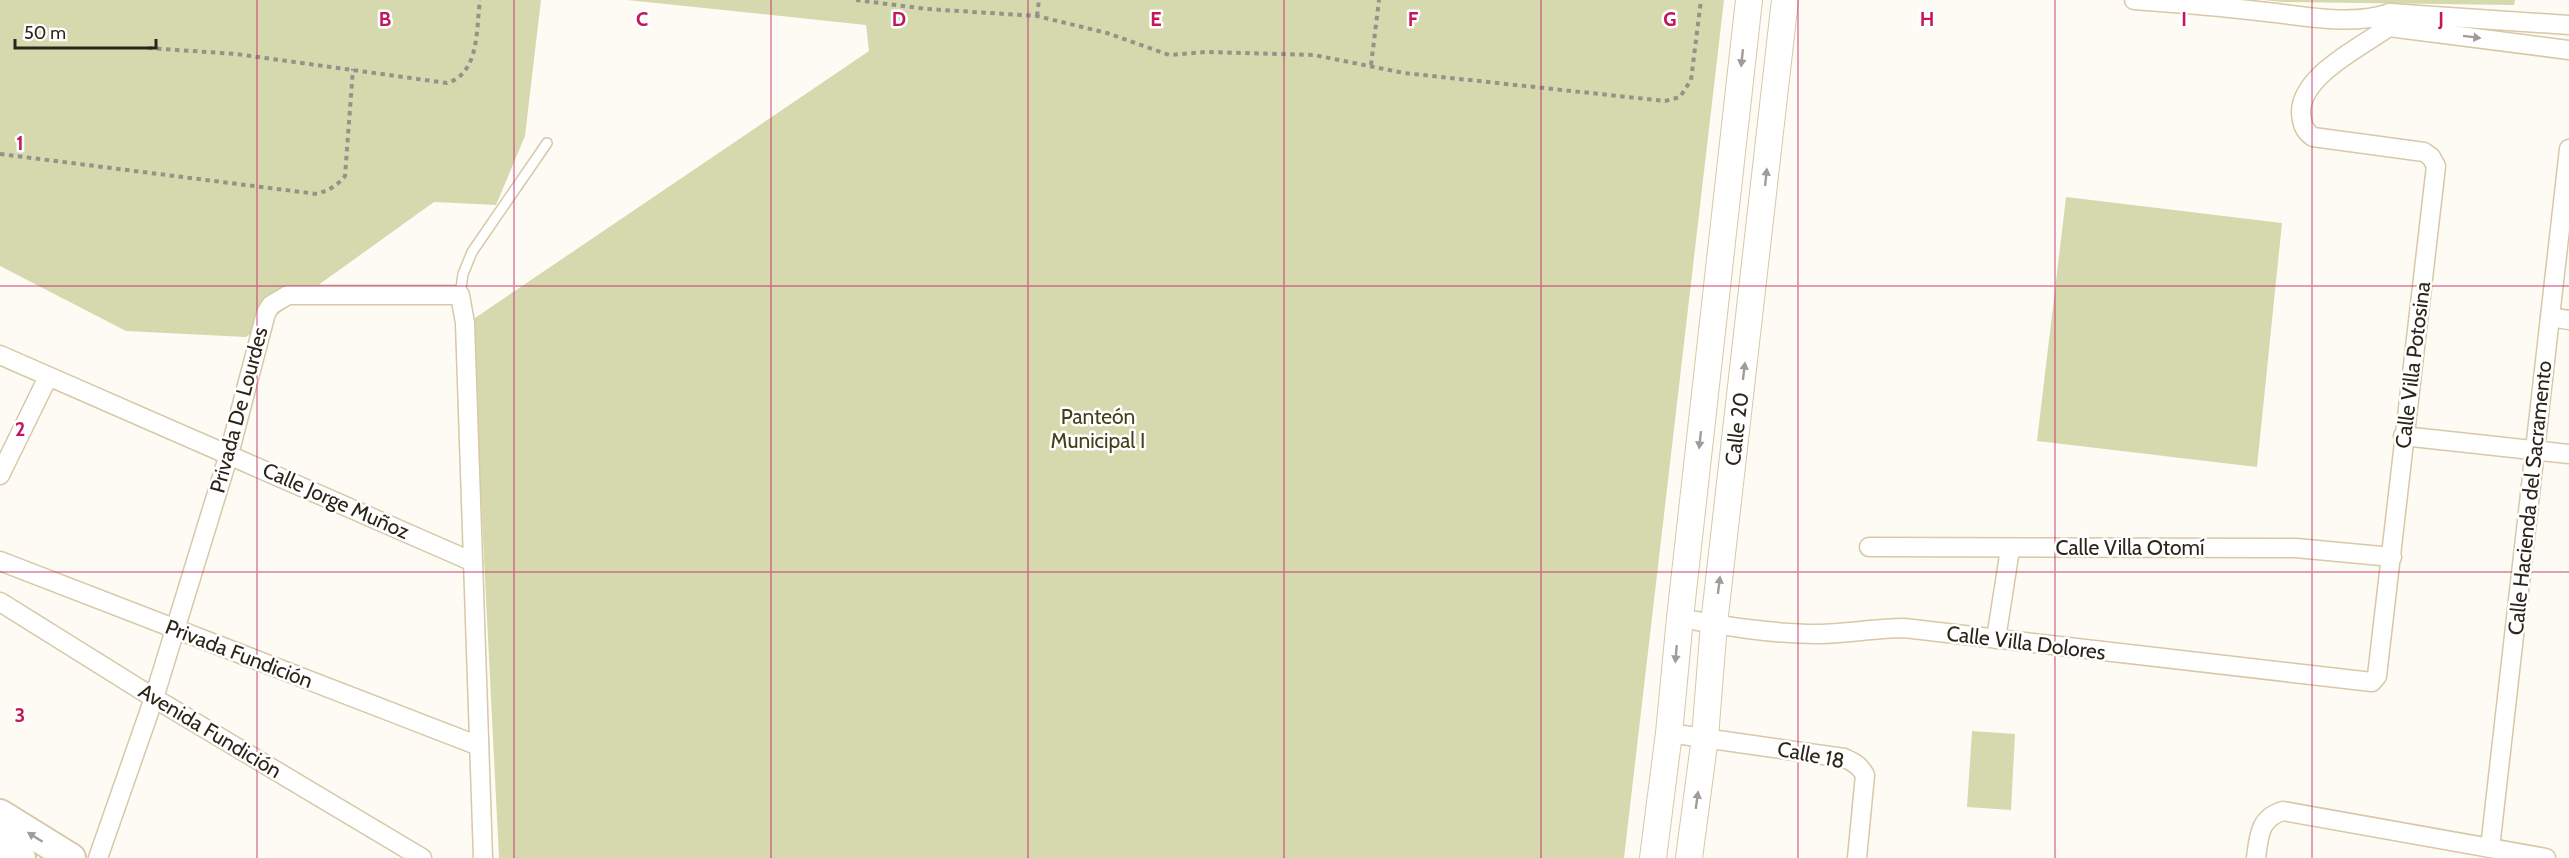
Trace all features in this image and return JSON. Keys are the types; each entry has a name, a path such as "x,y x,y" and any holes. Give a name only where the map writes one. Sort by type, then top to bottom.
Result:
{"main road":[{"name":"Calle 20","path":"1653,858 1669,733 1749,0"},
{"name":"Calle 20","path":"1689,858 1705,737 1714,624 1785,0"},
{"path":"1718,273 1754,280"},
{"path":"0,814 71,858"},
{"path":"0,844 21,858"}],"street":[{"path":"2134,0 2205,5 2315,18 2569,25"},
{"path":"2384,20 2569,50"},
{"name":"Calle Villa Potosina","path":"2372,682 2377,676 2392,557 2403,436 2436,166 2432,157 2424,152 2313,137 2307,133 2302,123 2301,106 2308,89 2323,72 2384,20"},
{"name":"Calle Hacienda del Sacramento","path":"2490,848 2567,185 2569,149"},
{"name":"Privada De Lourdes","path":"98,858 154,698 229,454 261,324 271,305 288,294 460,295"},
{"path":"460,295 465,323 483,858"},
{"path":"2550,317 2569,320"},
{"name":"Calle Jorge Muñoz","path":"0,355 473,562"},
{"path":"0,475 48,376"},
{"path":"2403,436 2569,454"},
{"name":"Calle Villa Otomí","path":"1869,547 2296,548 2392,557"},
{"path":"1996,639 2010,549"},
{"name":"Privada Fundición","path":"0,561 479,746"},
{"name":"Avenida Fundición","path":"0,602 154,698 422,858"},
{"name":"Calle Villa Dolores","path":"1680,618 1714,624 1817,634 1874,628 1904,628 2372,682"},
{"name":"Calle 18","path":"1669,733 1844,758 1860,767 1864,776 1864,786 1857,858"},
{"path":"2256,858 2259,835 2267,818 2283,811 2546,858"}],"lane":[{"path":"460,295 463,274 472,252 547,143"}],"path":[{"path":"148,48 236,54 440,82 458,80 466,73 471,62 480,0"},
{"path":"856,0 927,9 1037,16 1107,33 1168,55 1206,52 1314,55 1404,73 1665,101 1680,97 1691,80 1701,0"},
{"path":"1037,16 1039,0"},
{"path":"1371,65 1378,0"},
{"path":"0,154 317,194 339,184 345,176 353,69"}],"green space":[{"path":"0,0 541,0 525,136 496,205 434,202 246,337 126,331 0,266"},
{"name":"Panteón Municipal I","path":"627,0 1724,0 1624,858 499,858 472,320 869,51 866,25"},
{"path":"2263,0 2515,0 2514,5"},
{"path":"2066,197 2282,223 2257,467 2037,441"},
{"path":"1972,731 2015,734 2011,810 1967,807"}]}
